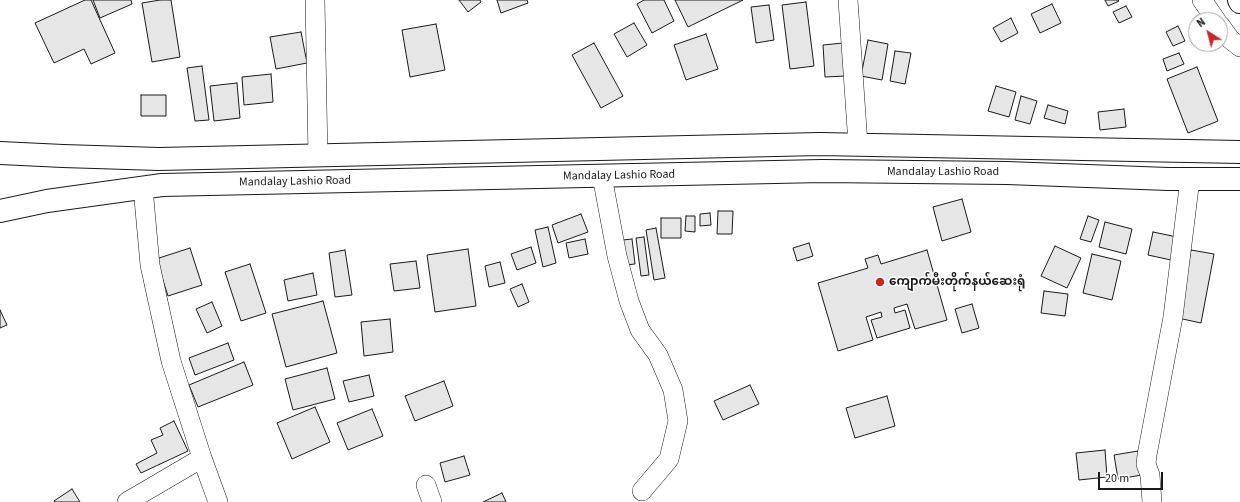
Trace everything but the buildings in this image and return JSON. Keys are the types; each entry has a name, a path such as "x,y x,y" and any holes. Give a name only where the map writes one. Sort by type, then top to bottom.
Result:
{"highway":[{"name":"Mandalay Lashio Road","path":"0,153 159,158 318,156 812,144 1240,152"},
{"name":"Mandalay Lashio Road","path":"0,211 47,201 162,185 829,171 1007,173 1190,179 1240,179"}],"street":[{"path":"315,0 318,156"},
{"path":"848,0 858,144"},
{"path":"1202,0 1210,12"},
{"path":"1228,36 1240,47"},
{"path":"602,176 617,256 629,301 640,330 658,355 673,390 678,421 668,458 642,491"},
{"path":"1152,502 1150,475 1146,464 1146,455 1173,317 1190,179"},
{"path":"143,188 150,265 168,346 202,458 218,502"},
{"path":"127,502 202,458"}],"place":[{"name":"ကျောက်မီးတိုက်နယ်ဆေးရုံ","path":"880,282"}]}
